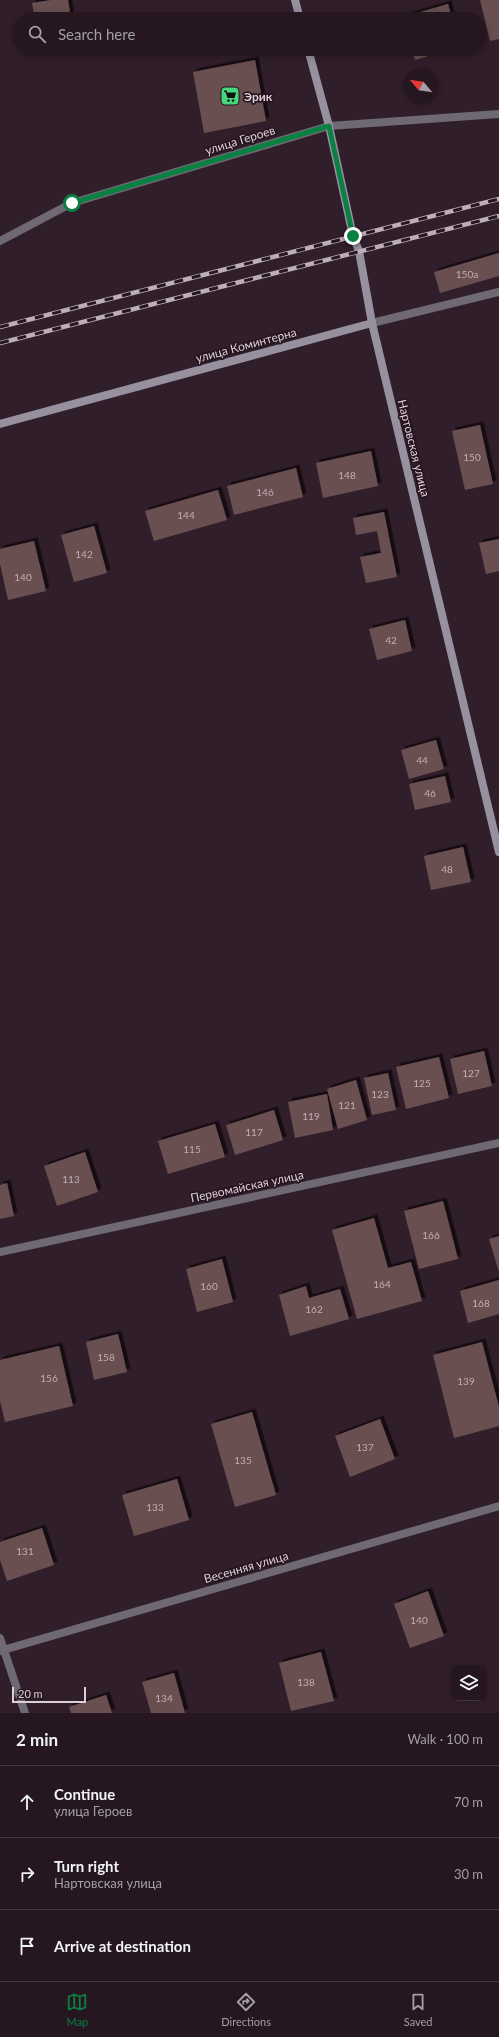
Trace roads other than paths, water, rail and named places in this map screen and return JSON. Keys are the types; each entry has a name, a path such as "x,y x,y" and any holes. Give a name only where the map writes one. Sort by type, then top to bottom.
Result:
{"street":[{"path":"295,0 298,12"},
{"name":"Нартовская улица","path":"310,56 329,126 353,236 359,251 372,323 499,852"},
{"name":"улица Героев","path":"0,241 72,203 329,126 499,114"},
{"name":"улица Коминтерна","path":"0,424 372,323 499,292"},
{"name":"Первомайская улица","path":"0,1252 499,1143"},
{"name":"Весенняя улица","path":"2,1650 499,1506"},
{"path":"0,1638 2,1650 24,1713"}],"railway":[{"path":"0,327 499,199"},
{"path":"0,343 499,216"}],"place":[{"name":"Эрик","path":"230,96"}]}
